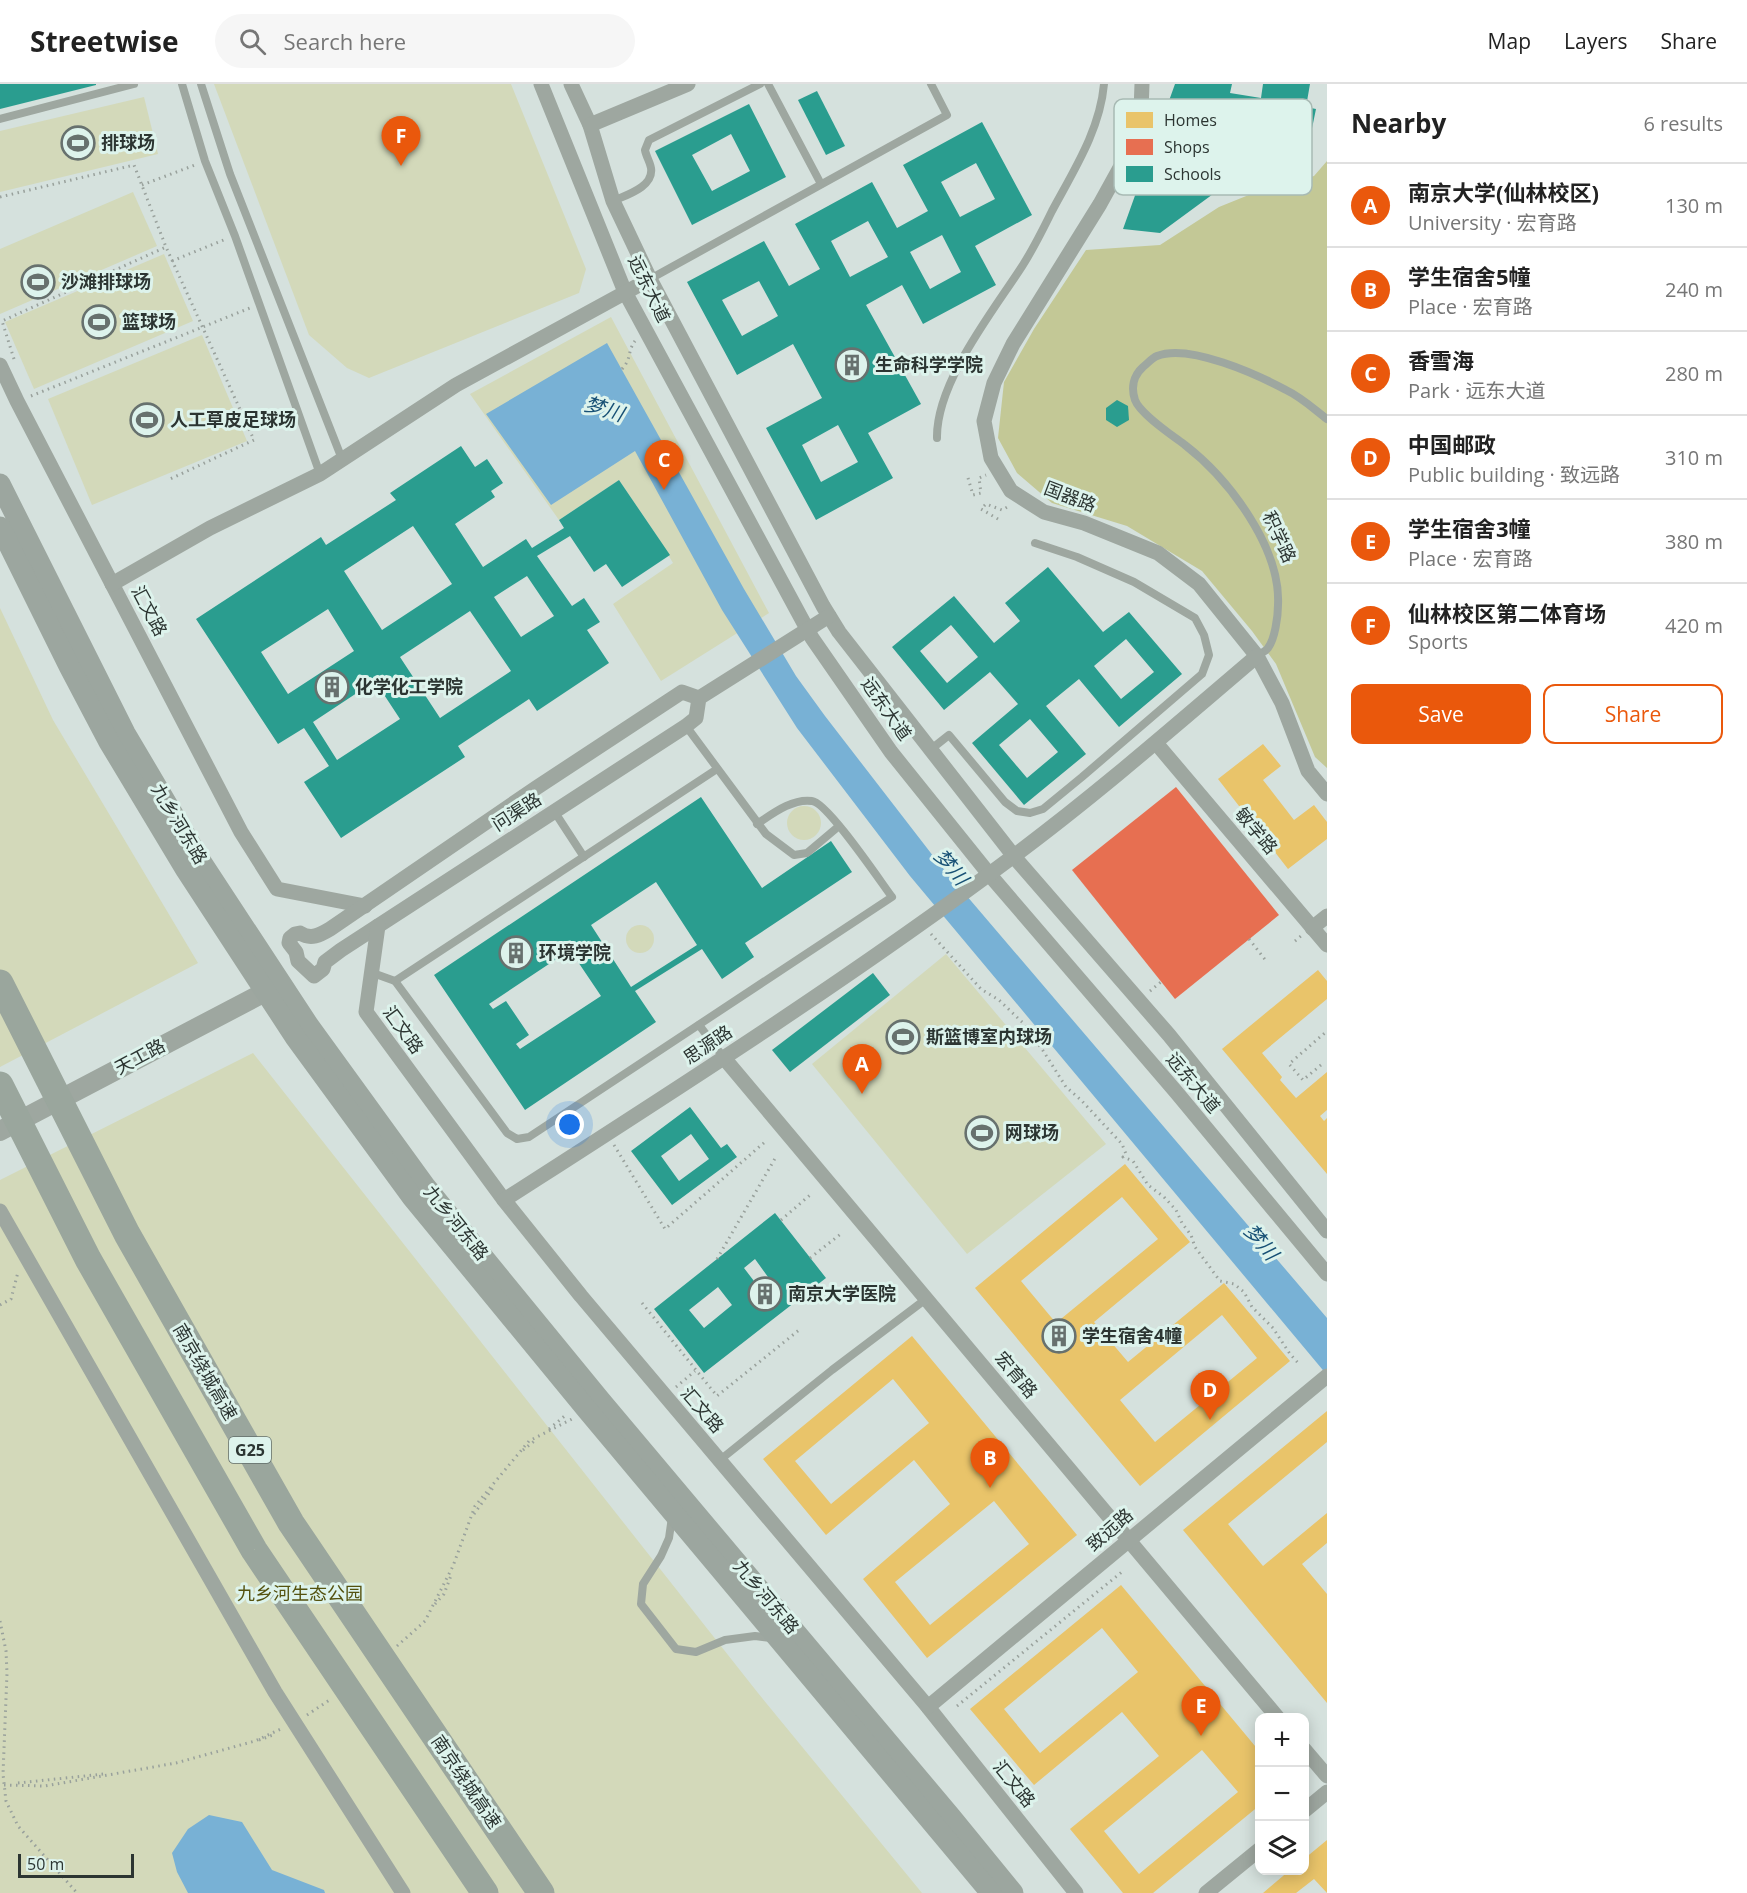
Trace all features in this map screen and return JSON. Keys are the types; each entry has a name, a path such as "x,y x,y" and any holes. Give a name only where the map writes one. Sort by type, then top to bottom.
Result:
{"highway":[{"name":"南京绕城高速","path":"0,983 127,1234 291,1523 541,1893"},
{"name":"G25","path":"0,1085 88,1259 254,1550 485,1893"}],"main road":[{"name":"九乡河东路","path":"0,484 125,733 272,987 295,1037 412,1197 991,1893"},
{"name":"九乡河东路","path":"0,527 109,742 186,870 272,987 309,1026 424,1186 1013,1893"}],"street":[{"name":"远东大道","path":"541,84 626,292 808,630 891,752 989,874 1327,1274"},
{"name":"远东大道","path":"571,84 590,125 613,201 650,279 839,632 1014,856 1169,1035 1327,1231"},
{"path":"590,125 688,84"},
{"name":"国器路","path":"1141,99 1142,84"},
{"name":"国器路","path":"1114,179 1013,344 994,383 984,421 991,458 1011,491 1044,512 1083,523 1158,554 1199,584 1257,656 1282,704 1308,771 1327,794"},
{"path":"112,584 210,528 320,474 456,385 650,279"},
{"name":"汇文路","path":"0,365 242,831 278,889 365,906"},
{"path":"686,726 696,718 699,698 829,616"},
{"name":"积学路","path":"975,885 1156,743 1257,656"},
{"name":"问渠路","path":"686,726 341,950 325,962 323,969 314,976 298,961 296,952 290,943 290,938 295,934 300,933 306,937 319,936 530,792 682,692 699,698"},
{"name":"敏学路","path":"1156,743 1327,945"},
{"name":"思源路","path":"504,1200 724,1058 975,885"},
{"path":"1312,928 1327,916"},
{"name":"汇文路","path":"378,926 366,1012 504,1200 665,1396 928,1707 1076,1893"},
{"path":"272,987 298,961"},
{"name":"天工路","path":"0,1131 272,987"},
{"name":"宏育路","path":"724,1058 1274,1713"},
{"path":"0,1211 275,1692 403,1893"},
{"name":"致远路","path":"928,1707 1323,1379"},
{"path":"1309,1754 1327,1776"},
{"path":"1309,1808 1327,1792"},
{"path":"1206,1893 1255,1853"}],"lane":[{"path":"0,119 134,84"},
{"path":"182,84 205,161 236,236 320,474"},
{"path":"201,84 230,174 342,459"},
{"path":"613,201 644,186 650,178 651,169 645,150 649,140 760,84"},
{"path":"768,84 821,184"},
{"path":"650,279 947,115 931,84"},
{"path":"938,438 937,427 946,393 958,368 1021,268 1073,173 1099,116 1104,84"},
{"name":"积学路","path":"1257,656 1268,648 1277,620 1279,589 1273,562 1234,493 1188,447 1159,425 1136,403 1132,387 1138,372 1156,356 1171,352 1220,360 1288,390 1327,419"},
{"path":"930,750 950,735 1005,802 1017,811 1030,813 1043,809 1202,674 1209,655 1204,635 1195,618 1134,582 1077,557 1035,543"},
{"path":"686,726 757,824 766,834 794,855 807,853 839,826"},
{"path":"395,981 717,769"},
{"path":"370,972 395,981 507,1133 517,1139 529,1137 892,897 839,826 814,800 800,801 777,811 757,824"},
{"path":"554,811 585,857"},
{"path":"699,1025 724,1058"},
{"path":"720,1460 832,1370 926,1299"},
{"path":"673,1513 669,1538 661,1556 643,1584 641,1604 676,1649 696,1652 725,1640 754,1636 779,1639"}],"path":[{"path":"142,185 205,161"},
{"path":"0,197 134,165 172,261 254,440 170,479"},
{"path":"172,261 236,236"},
{"path":"16,364 2,321 166,247"},
{"path":"17,401 260,304"},
{"path":"621,369 628,362 632,345 644,327"},
{"path":"968,478 973,495 981,494 979,478 997,467"},
{"path":"998,519 981,509 986,504 1002,510 1018,495"},
{"path":"926,920 981,989 999,1000 1023,1023 1066,1087 1122,1144 1126,1154 1122,1157 1133,1161 1148,1185 1176,1210 1195,1246 1220,1281 1234,1284 1244,1292 1252,1307 1273,1328 1300,1365"},
{"path":"1249,939 1267,962"},
{"path":"1321,1065 1303,1080 1289,1064 1327,1031"},
{"path":"606,1133 665,1229 766,1141"},
{"path":"717,1259 777,1155"},
{"path":"781,1220 810,1195"},
{"path":"810,1258 842,1233"},
{"path":"0,1305 11,1299 18,1273 16,1262"},
{"path":"642,1303 717,1396 799,1330"},
{"path":"665,1396 695,1371"},
{"path":"957,1706 1123,1571"},
{"path":"0,1621 6,1651 7,1673 3,1774 6,1801 18,1826 77,1893"}],"green space":[{"path":"214,84 511,84 586,269 579,293 369,378 347,368 309,335"},
{"name":"排球场","path":"144,97 158,154 0,192 0,131"},
{"path":"1327,161 1327,768 1315,757 1276,664 1202,571 1127,526 1052,503 1017,473 998,438 1004,382 1034,329 1086,250 1160,245 1219,207 1249,195 1312,195 1312,176"},
{"name":"沙滩排球场","path":"133,192 157,246 0,314 0,249"},
{"name":"篮球场","path":"164,254 193,321 34,389 5,322"},
{"path":"611,317 769,613 661,681 613,604 673,563 657,536 619,480 559,520 470,394"},
{"name":"人工草皮足球场","path":"202,335 247,441 92,505 48,399"},
{"path":"0,608 53,720 198,963 0,1067"},
{"path":"804,806 816,811 821,823 816,835 804,840 792,835 787,823 792,811"},
{"path":"640,925 650,929 654,939 650,949 640,953 630,949 626,939 630,929"},
{"name":"网球场","path":"946,954 1106,1144 967,1254 812,1064"},
{"name":"九乡河生态公园","path":"253,1053 758,1693 922,1893 0,1893 0,1180"}],"water":[{"name":"梦川","path":"607,343 744,589 796,676 937,861 1327,1318 1327,1375 910,876 797,728 722,610 635,451 551,505 486,414"},
{"path":"209,1815 242,1822 272,1870 324,1890 325,1893 188,1893 177,1872 172,1853 188,1829"}],"building: Homes":[{"path":"1263,744 1281,766 1263,780 1294,820 1314,805 1327,822 1327,839 1288,869 1218,779"},
{"path":"1318,970 1327,981 1327,999 1262,1053 1282,1077 1280,1080 1296,1098 1327,1072 1327,1110 1320,1116 1324,1121 1327,1118 1327,1174 1222,1049"},
{"name":"学生宿舍4幢","path":"1125,1164 1190,1242 1094,1322 1128,1362 1224,1283 1290,1361 1140,1486 975,1288","holes":["1122,1197 1158,1239 1056,1323 1021,1281","1222,1315 1257,1358 1155,1442 1120,1400"]},
{"path":"912,1336 1077,1535 927,1658 863,1579 950,1504 914,1460 826,1535 763,1459","holes":["893,1379 929,1423 831,1504 795,1461","994,1501 1029,1544 930,1625 895,1582"]},
{"path":"1327,1411 1327,1442 1228,1524 1263,1566 1327,1513 1327,1543 1302,1564 1327,1594 1327,1703 1183,1530"},
{"path":"1121,1585 1255,1746 1255,1809 1153,1893 1123,1893 1070,1829 1159,1756 1122,1712 1034,1785 970,1709","holes":["1102,1628 1138,1672 1040,1753 1004,1709","1202,1750 1238,1792 1139,1874 1104,1831"]},
{"path":"1327,1840 1327,1893 1314,1879 1296,1893 1263,1893 1284,1875 1309,1875 1309,1855"}],"building: Shops":[{"path":"1176,787 1279,915 1175,999 1072,870"}],"building: Schools":[{"path":"0,84 96,84 96,85 0,109"},
{"path":"1175,84 1232,84 1230,93 1261,98 1263,84 1310,84 1307,99 1170,99"},
{"path":"817,91 845,146 826,155 798,100"},
{"path":"749,104 786,177 692,225 655,151","holes":["731,134 750,171 712,191 692,155"]},
{"path":"1312,108 1316,109 1312,128"},
{"path":"982,122 1032,215 975,246 996,285 923,324 902,285 866,305 921,404 868,433 893,478 816,520 766,428 822,398 793,344 737,375 687,282 764,241 789,286 820,269 795,224 872,182 897,228 928,211 903,165","holes":["976,163 995,199 960,217 941,182","868,221 888,257 850,277 831,241","942,235 961,272 930,289 910,252","759,281 778,316 742,336 722,300","838,425 858,462 821,482 802,445"]},
{"path":"1135,195 1212,195 1160,233 1123,229"},
{"path":"1117,400 1128,406 1129,420 1117,427 1106,420 1106,408"},
{"path":"461,446 475,467 487,459 503,483 491,491 495,497 455,524 483,567 526,539 532,548 564,528 559,520 619,480 670,555 622,587 606,564 594,572 570,536 537,556 572,606 584,598 600,622 587,630 609,663 537,711 529,699 458,746 465,757 341,838 304,782 329,766 304,728 278,744 196,619 321,537 326,545 396,500 390,493","holes":["413,526 452,584 382,630 344,571","527,576 554,616 521,637 494,597","328,609 354,651 288,694 261,652","470,611 511,671 440,718 400,657","375,681 400,719 337,760 313,722"]},
{"path":"1048,567 1103,632 1129,612 1182,674 1119,727 1079,679 1046,706 1086,754 1024,805 972,743 1018,704 990,672 944,710 892,647 954,596 994,643 1020,621 1005,603","holes":["951,625 978,657 947,683 920,651","1126,639 1154,672 1121,699 1094,666","1030,719 1058,752 1027,778 999,745"]},
{"name":"环境学院","path":"701,797 762,888 831,841 852,872 745,943 754,957 722,979 702,949 635,991 656,1022 525,1110 434,975","holes":["656,882 697,945 631,987 591,925","570,950 601,996 520,1049 516,1044 529,1035 506,1001 493,1009 489,1004"]},
{"path":"873,973 890,995 790,1072 772,1050"},
{"path":"690,1107 721,1148 727,1144 737,1157 672,1205 631,1151","holes":["691,1134 709,1159 679,1181 661,1156"]},
{"name":"南京大学医院","path":"775,1213 826,1278 704,1373 654,1309","holes":["755,1259 768,1277 757,1285 744,1268","718,1287 732,1305 704,1328 689,1310"]}],"place":[{"name":"排球场","path":"78,143"},
{"name":"仙林校区第二体育场","path":"401,166"},
{"name":"沙滩排球场","path":"38,282"},
{"name":"篮球场","path":"99,322"},
{"name":"生命科学学院","path":"852,365"},
{"name":"人工草皮足球场","path":"147,420"},
{"name":"香雪海","path":"664,490"},
{"name":"化学化工学院","path":"332,687"},
{"name":"环境学院","path":"516,953"},
{"name":"斯篮博室内球场","path":"903,1037"},
{"name":"南京大学(仙林校区)","path":"862,1094"},
{"name":"网球场","path":"982,1133"},
{"name":"南京大学医院","path":"765,1294"},
{"name":"学生宿舍4幢","path":"1059,1336"},
{"name":"中国邮政","path":"1210,1420"},
{"name":"学生宿舍5幢","path":"990,1488"},
{"name":"学生宿舍3幢","path":"1201,1736"}]}
